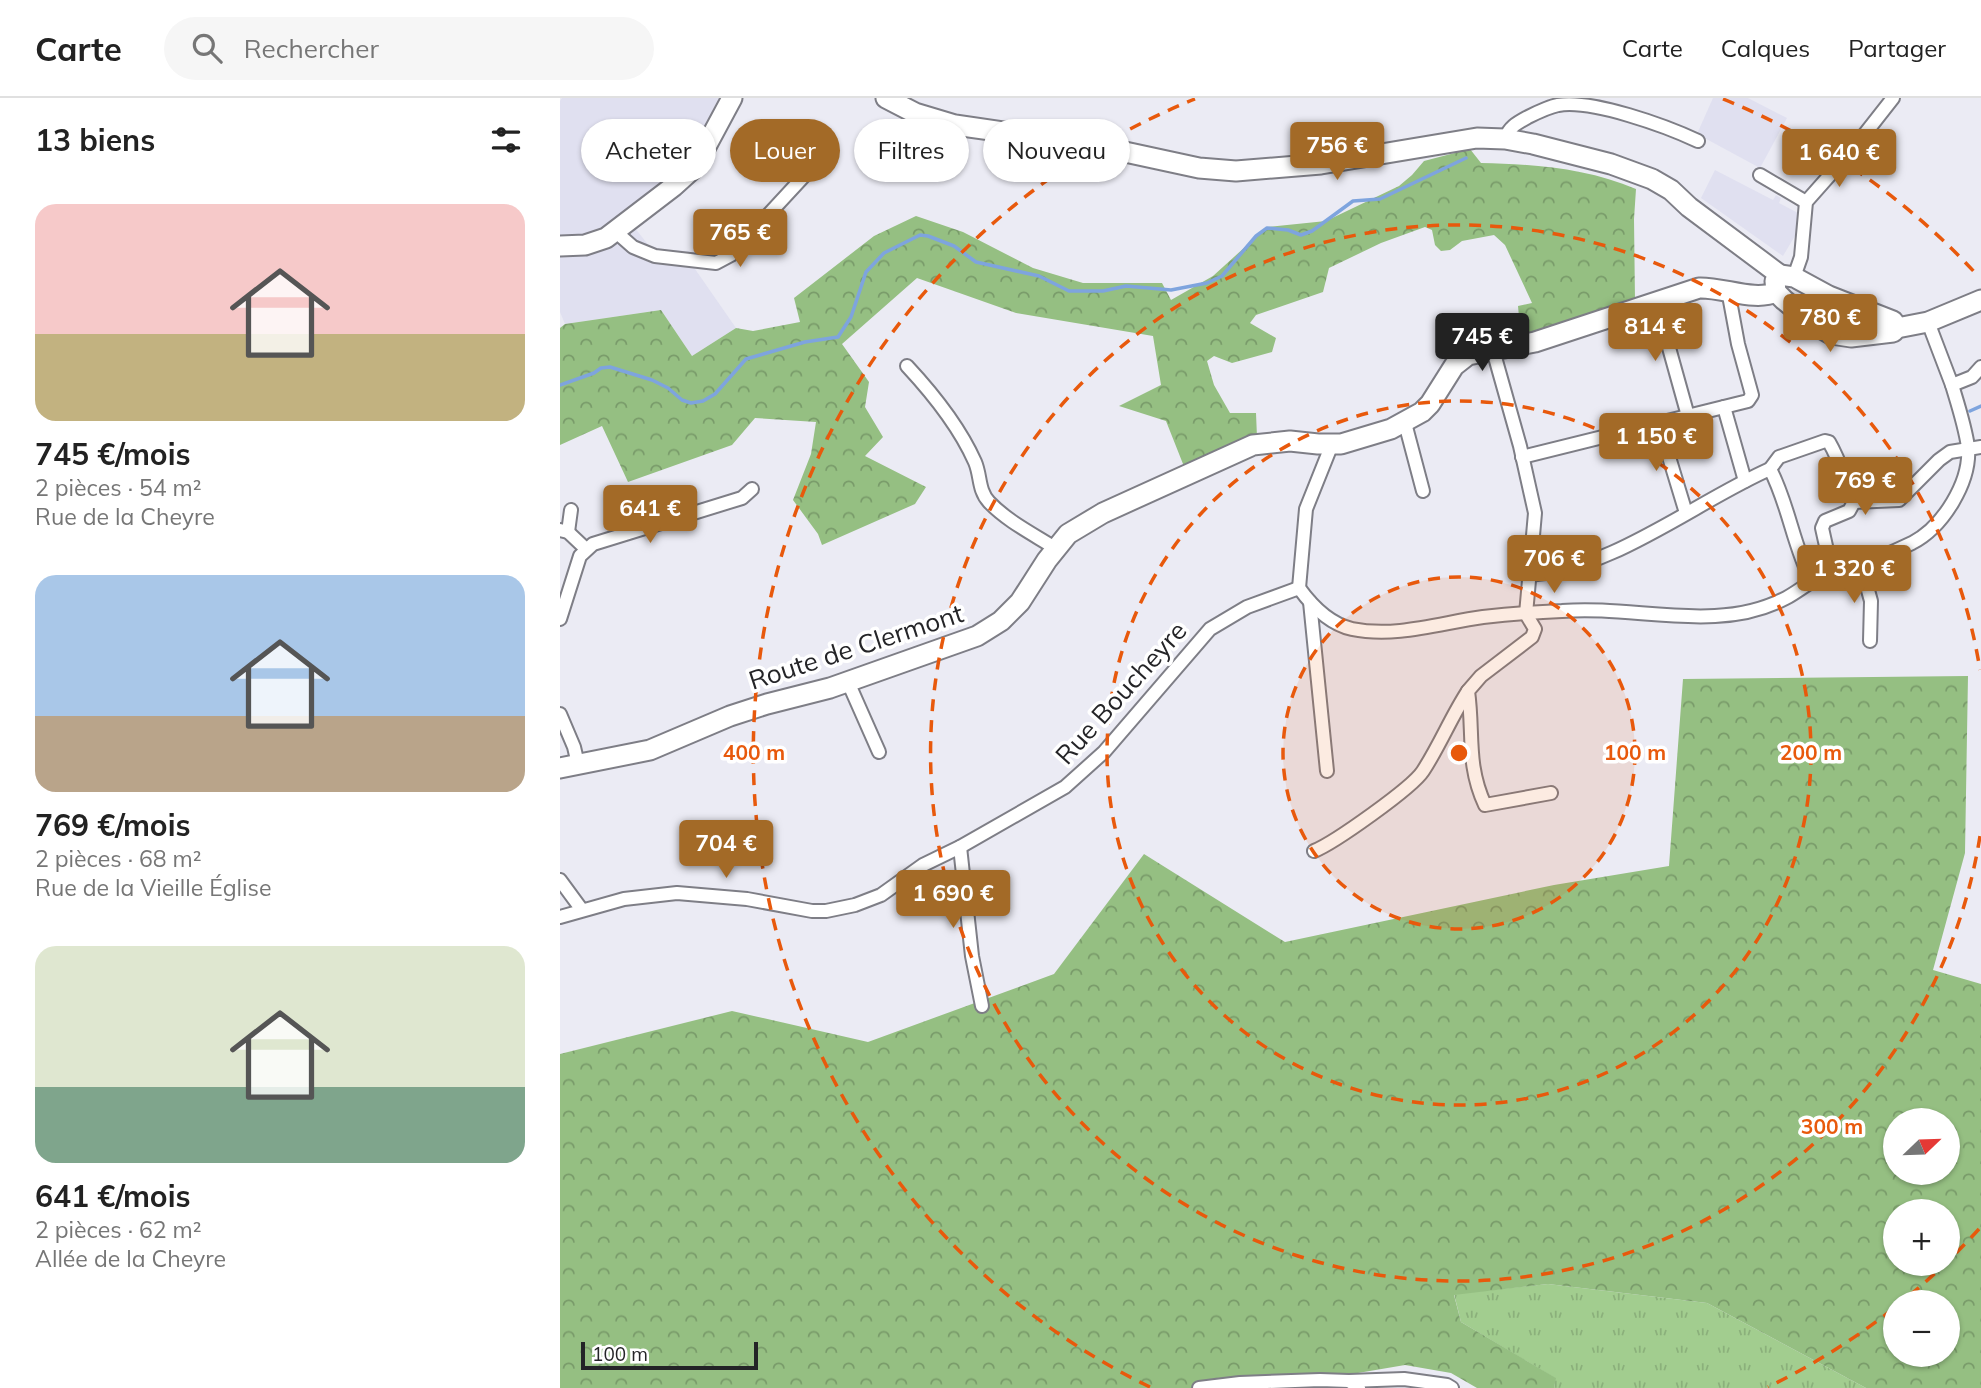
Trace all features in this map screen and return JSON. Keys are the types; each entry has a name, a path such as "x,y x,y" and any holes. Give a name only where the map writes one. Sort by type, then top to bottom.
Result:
{"street":[{"path":"560,246 598,242 616,232 674,186 695,167 732,98"},
{"path":"886,98 914,112 955,125 1088,144 1199,168 1236,171 1321,164 1451,141 1505,139 1611,164 1652,179 1671,190 1784,281 1812,323 1840,337 1893,332 1897,328 1928,322 1981,300"},
{"path":"1784,281 1801,257 1806,202 1853,149 1892,98"},
{"path":"1505,139 1508,130 1556,101 1617,111 1698,141"},
{"path":"1760,175 1806,202"},
{"path":"616,232 633,247 655,256 716,263 731,255 799,182"},
{"path":"1784,281 1893,321 1897,328"},
{"name":"Route de Clermont","path":"569,766 650,750 767,704 848,682 991,629 1020,602 1055,548 1068,534 1093,518 1241,449 1290,440 1349,443 1405,423 1430,404 1458,361 1468,355 1535,342 1699,288 1763,296 1784,281"},
{"path":"1522,457 1748,401 1752,396 1738,344 1728,290"},
{"path":"1656,301 1688,416"},
{"path":"1928,322 1974,448 1981,457"},
{"path":"1314,851 1338,840 1350,828 1405,790 1421,774 1468,691 1480,676 1532,637 1535,629 1526,614 1535,513 1493,350"},
{"path":"907,366 954,422 976,463 981,490 989,501 1014,523 1055,548"},
{"path":"1952,385 1972,377 1981,367"},
{"path":"1724,407 1745,481"},
{"path":"1405,423 1423,491"},
{"path":"1659,424 1686,513"},
{"path":"1528,575 1558,572 1603,556 1770,469 1779,457 1825,441 1829,442 1854,502"},
{"path":"1332,444 1306,509 1299,588 1323,614 1339,624 1385,633 1485,617 1564,610 1618,610 1664,617 1717,616 1768,606 1832,573 1861,565 1914,542 1940,520 1954,500 1974,448"},
{"path":"1854,502 1899,500 1939,460 1951,452 1974,448"},
{"path":"1770,469 1782,492 1801,560 1812,582"},
{"path":"560,619 580,556 593,544 742,498 752,489"},
{"path":"1832,573 1822,528 1825,521 1849,511 1854,502"},
{"path":"571,510 564,531 586,549"},
{"path":"1861,565 1871,601 1870,641"},
{"name":"Rue Boucheyre","path":"560,917 625,899 677,893 747,899 812,911 842,909 881,895 923,865 1049,798 1104,752 1210,629 1247,607 1299,588"},
{"path":"1310,602 1327,771"},
{"path":"848,682 879,752"},
{"path":"1468,691 1471,709 1470,756 1479,794 1485,805 1550,793"},
{"path":"560,714 574,747 569,766"},
{"path":"960,847 972,956 982,1006"},
{"path":"560,880 582,910"},
{"path":"1199,1388 1240,1383 1320,1380 1354,1385 1404,1378 1452,1388"}],"shaded area":[{"path":"562,98 719,98 708,119 581,119 581,182 661,182 622,212 650,247 689,251 695,269 736,328 692,356 661,310 565,324 560,312"},
{"path":"1713,98 1748,98 1787,118 1760,168 1697,134"},
{"path":"1715,170 1773,200 1776,195 1781,198 1779,203 1800,214 1799,229 1783,256 1701,198"}],"green space":[{"path":"1470,149 1481,163 1560,168 1598,176 1636,189 1635,300 1541,332 1482,342 1481,324 1519,317 1518,306 1532,303 1505,245 1494,235 1462,241 1450,250 1441,251 1435,245 1432,230 1425,227 1381,243 1329,268 1323,292 1256,315 1250,323 1276,338 1272,352 1232,363 1214,356 1207,361 1214,385 1230,413 1256,413 1257,437 1185,469 1166,421 1119,406 1161,385 1153,336 1016,313 917,278 842,344 869,382 865,407 883,437 865,456 926,487 915,504 822,545 818,534 793,500 811,454 816,422 755,418 732,445 628,482 602,426 560,445 560,328 565,324 661,310 692,356 736,328 753,331 800,322 794,298 874,236 916,216 963,232 1033,268 1083,283 1162,283 1171,300 1213,276 1267,227 1326,221 1399,186 1424,161"},
{"path":"1968,676 1965,853 1933,970 1981,984 1981,1388 1866,1388 1707,1303 1548,1284 1454,1295 1461,1322 1556,1378 1554,1388 1477,1388 1451,1373 1405,1365 1358,1373 1363,1388 560,1388 560,1054 732,1011 868,1042 1054,974 1144,854 1285,942 1554,885 1669,866 1683,679"},
{"path":"1548,1284 1707,1303 1866,1388 1554,1388 1555,1378 1461,1322 1454,1294"}],"waterway":[{"path":"560,385 601,368 610,367 652,380 668,388 682,400 691,403 703,401 715,394 746,359 805,342 838,337 851,317 866,272 884,253 920,235 954,246 976,262 1039,276 1069,291 1103,291 1126,286 1171,290 1207,283 1222,276 1256,236 1267,228 1288,230 1301,235 1312,231 1353,201 1380,199 1466,158"},
{"path":"1970,411 1981,406"}]}
